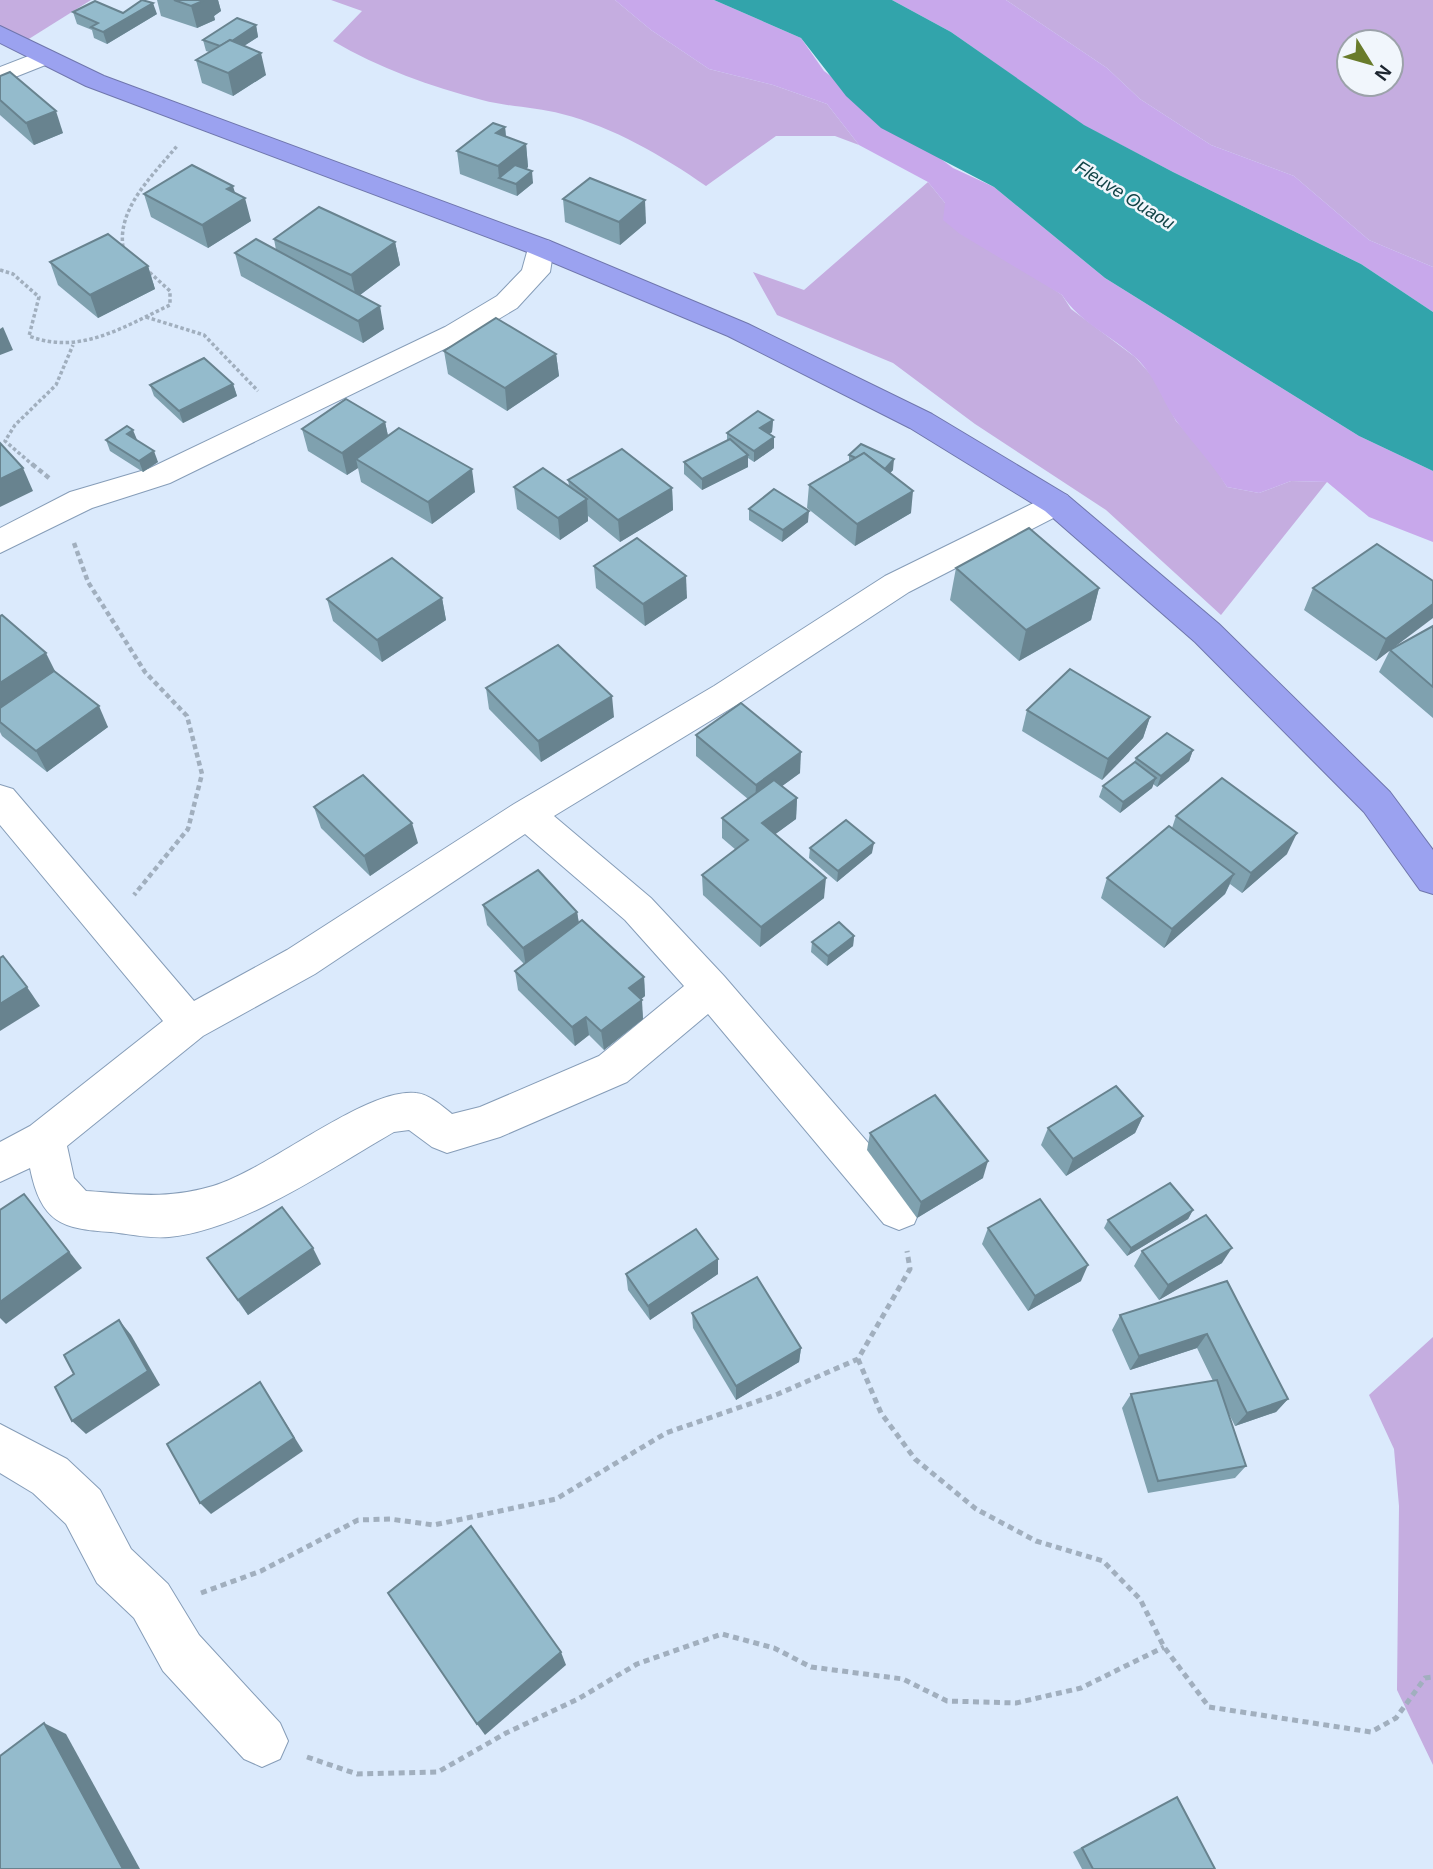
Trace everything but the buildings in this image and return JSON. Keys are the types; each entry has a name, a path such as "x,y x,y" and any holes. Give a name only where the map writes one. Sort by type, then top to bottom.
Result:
{"highway":[{"path":"0,33 44,58 198,121 540,247 738,330 921,421 1056,503 1207,633 1377,802 1433,879"}],"street":[{"path":"0,76 44,58"},
{"path":"0,542 71,505 159,476 455,333 507,302 536,272 540,247"},
{"path":"0,1163 44,1139 189,1024 301,962 527,814 726,695 897,584 1056,503"},
{"path":"0,799 189,1024"},
{"path":"527,814 638,909 710,988 899,1210"},
{"path":"44,1139 55,1187 75,1210 169,1217 220,1205 265,1184 388,1114 416,1111 447,1134 485,1124 613,1069 710,988"},
{"path":"0,1447 50,1476 83,1507 114,1566 152,1601 181,1653 262,1741"}],"path":[{"path":"130,253 121,246 120,229 141,190 198,121"},
{"path":"0,270 13,274 38,298 29,336 40,343 73,345 170,305 170,291 146,268"},
{"path":"145,316 204,335 255,387 280,419"},
{"path":"73,345 58,383 38,405 12,425 3,440 63,490 71,505 88,582 145,672 187,716 202,774 188,829 145,885 104,924"},
{"path":"152,1601 213,1591 261,1571 358,1520 390,1519 434,1525 556,1499 666,1433 778,1394 858,1359 910,1269 899,1210"},
{"path":"858,1359 881,1413 915,1459 976,1509 1036,1541 1103,1561 1140,1599 1164,1647 1209,1707 1371,1732 1396,1718 1425,1678 1433,1676"},
{"path":"262,1741 357,1774 438,1772 506,1733 578,1699 637,1664 722,1634 774,1648 811,1667 903,1679 947,1701 1016,1703 1081,1688 1164,1647"}],"shaded area":[{"path":"0,0 91,0 24,42 0,28"},
{"path":"331,0 615,0 651,30 709,69 773,85 827,104 859,145 835,136 776,136 706,186 655,153 600,127 552,112 463,95 368,60 333,41 362,11"},
{"path":"615,0 714,0 801,38 824,71 953,168 994,187 1105,278 1359,436 1433,471 1433,542 1369,517 1327,482 1291,481 1259,493 1227,487 1177,422 1149,373 1136,358 1078,314 1062,295 960,234 943,220 945,203 928,182 859,145 827,104 773,85 709,69 651,30"},
{"path":"892,0 1006,0 1107,68 1140,99 1211,145 1294,176 1369,240 1433,267 1433,312 1361,264 1083,125 951,32"},
{"path":"1006,0 1433,0 1433,267 1369,240 1294,176 1211,145 1140,99 1107,68"},
{"path":"928,182 945,203 1031,274 1062,295 1071,309 1135,357 1152,376 1176,421 1208,456 1227,487 1259,493 1291,481 1327,482 1221,615 1106,510 975,424 893,363 777,315 753,272 804,290"},
{"path":"1433,1337 1433,1765 1397,1690 1399,1506 1394,1449 1369,1395"}],"water":[{"name":"Fleuve Ouaou","path":"714,0 892,0 951,32 1084,125 1361,264 1433,312 1433,471 1359,436 1105,278 994,187 881,128 846,96 801,38"}]}
